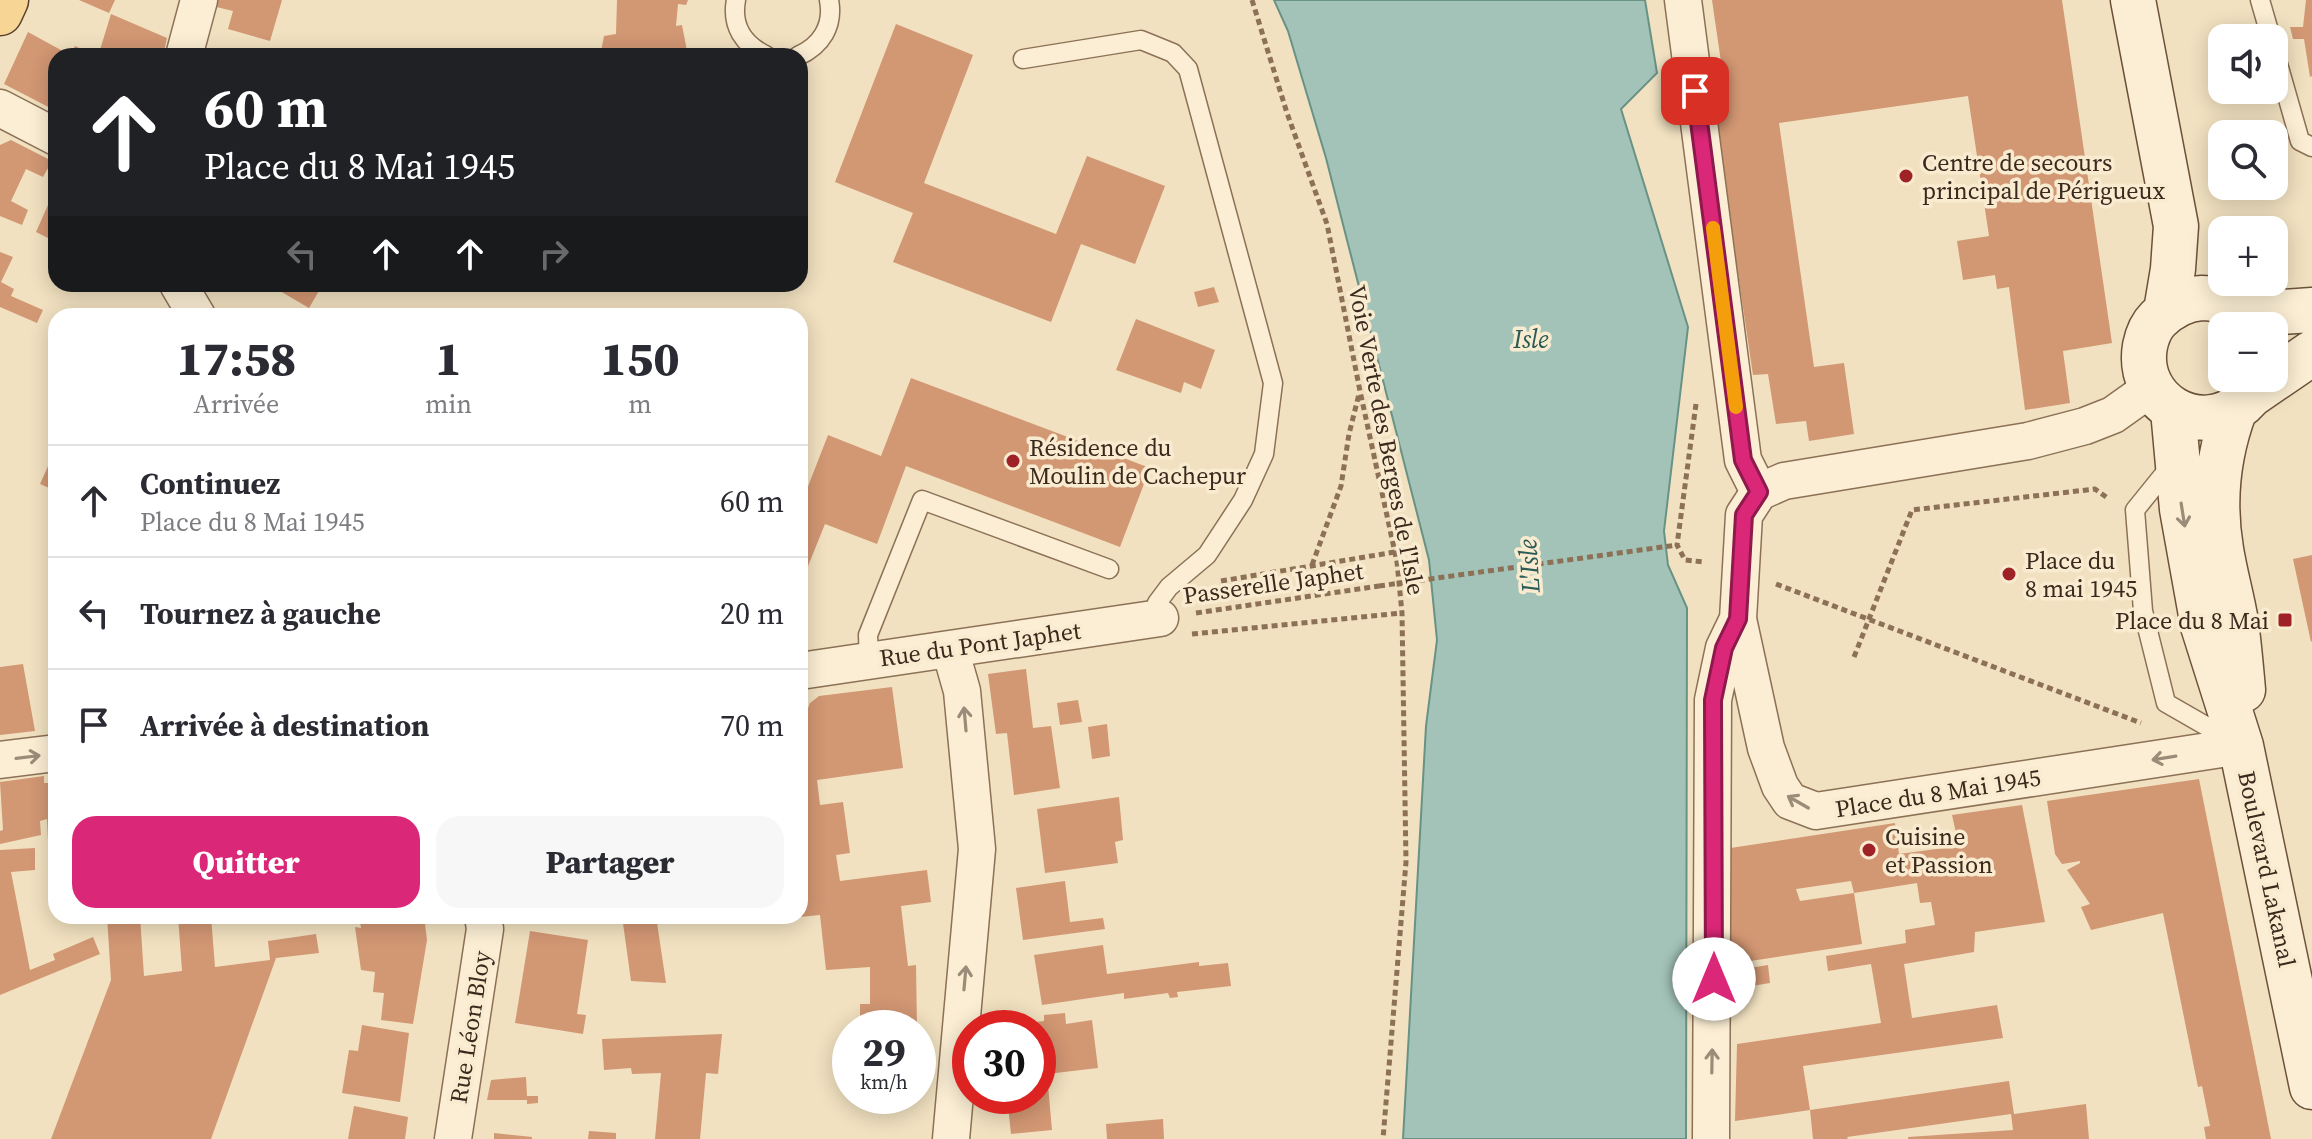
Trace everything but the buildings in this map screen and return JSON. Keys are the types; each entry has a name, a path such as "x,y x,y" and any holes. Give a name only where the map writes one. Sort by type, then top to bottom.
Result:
{"main road":[{"path":"0,13 6,0"},
{"path":"2133,0 2176,226 2166,311"},
{"path":"2176,226 2193,260 2236,311"},
{"path":"2166,311 2182,302 2201,298 2236,311 2312,310"},
{"name":"Boulevard Lakanal","path":"2166,311 2154,323 2146,339 2143,356 2145,372 2162,399 2177,458 2182,509 2203,626 2241,746 2312,1087"},
{"path":"2162,399 2188,416 2220,416 2249,393 2312,353"},
{"name":"Boulevard Lakanal","path":"2241,746 2245,708 2236,622 2221,546 2218,507 2219,465 2227,432 2249,393"}],"street":[{"path":"186,48 199,0"},
{"path":"1683,0 1743,460 1759,492 1784,481 2028,441 2085,426 2162,399"},
{"path":"0,108 48,133"},
{"name":"Place du 8 Mai 1945","path":"1759,492 1744,515 1727,563 1766,748 1780,786 1790,801 1816,811 2241,746"},
{"name":"Rue du Pont Japhet","path":"808,670 950,649 1164,602"},
{"path":"1711,1139 1713,700 1724,648 1738,619"},
{"path":"950,649 962,691 977,849 951,1139"},
{"path":"0,760 48,754"},
{"name":"Rue Léon Bloy","path":"453,1139 484,924"}],"lane":[{"path":"736,0 736,25 750,48"},
{"path":"808,50 824,35 830,20 829,0"},
{"path":"2260,0 2267,24"},
{"path":"1023,59 1141,40 1173,53 1188,69 1273,383 1264,454 1243,500 1207,555 1164,602"},
{"path":"2288,99 2300,141 2312,147"},
{"path":"2177,458 2135,510 2143,611 2166,703 2241,746"},
{"path":"869,660 868,635 922,500 1109,569"}],"path":[{"name":"Voie Verte des Berges de l'Isle","path":"1252,0 1287,113 1327,224 1395,552 1402,613 1406,862 1383,1139"},
{"path":"1312,566 1341,486 1360,391"},
{"path":"1696,403 1677,545 1685,560 1727,563 1783,588 2147,725"},
{"path":"1854,657 1912,510 2095,489 2115,503"},
{"name":"Passerelle Japhet","path":"1164,602 1379,586 1677,545"},
{"path":"1395,552 1246,578 1164,602 1174,636 1402,613"}],"water":[{"name":"Isle","path":"1274,0 1645,0 1657,73 1621,109 1688,327 1664,531 1668,565 1687,608 1686,1139 1403,1139 1426,726 1437,640 1429,560 1326,158 1288,31"}],"slow traffic":[{"path":"1713,228 1736,407"}],"place":[{"name":"Centre de secours principal de Périgueux","path":"1906,176"},
{"name":"Résidence du Moulin de Cachepur","path":"1013,461"},
{"name":"Place du 8 mai 1945","path":"2009,574"},
{"name":"Place du 8 Mai","path":"2285,620"},
{"name":"Cuisine et Passion","path":"1869,850"}],"route":[{"path":"1695,91 1743,460 1759,492 1744,515 1738,619 1724,648 1713,700 1714,979"}],"water label":[{"name":"L'Isle","path":"1529,566"}]}
